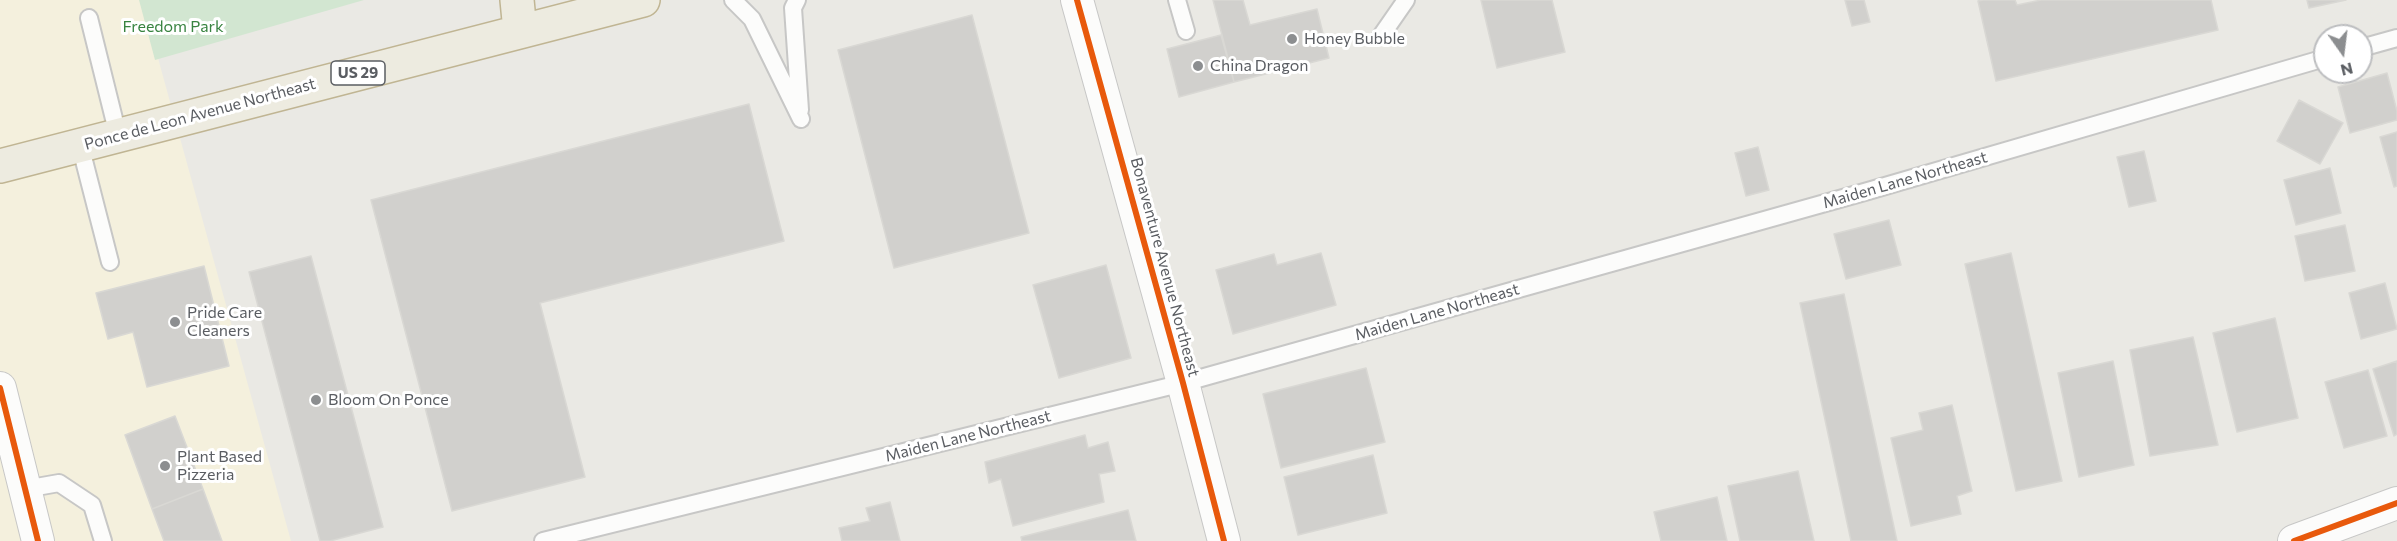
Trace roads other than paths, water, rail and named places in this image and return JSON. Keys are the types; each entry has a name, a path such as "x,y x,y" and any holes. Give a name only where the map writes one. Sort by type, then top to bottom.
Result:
{"highway":[{"name":"Ponce de Leon Avenue Northeast","path":"0,166 118,135 519,16 643,0"}],"street":[{"name":"Bonaventure Avenue Northeast","path":"1080,1 1224,541"},
{"path":"0,389 38,541"},
{"path":"2294,541 2397,503"}],"lane":[{"path":"733,0 752,19 801,119 793,8 797,0"},
{"path":"1177,0 1186,31"},
{"path":"1381,36 1406,0"},
{"path":"89,18 118,135"},
{"path":"2373,45 2397,38"},
{"name":"Maiden Lane Northeast","path":"543,541 1183,383 1868,191 2313,61"},
{"path":"80,145 110,262"},
{"path":"25,489 59,483 92,506 103,541"}],"place":[{"name":"Honey Bubble","path":"1292,39"},
{"name":"China Dragon","path":"1198,66"},
{"name":"Pride Care Cleaners","path":"175,322"},
{"name":"Bloom On Ponce","path":"316,400"},
{"name":"Plant Based Pizzeria","path":"165,466"}],"park label":[{"name":"Freedom Park","path":"173,27"}]}
